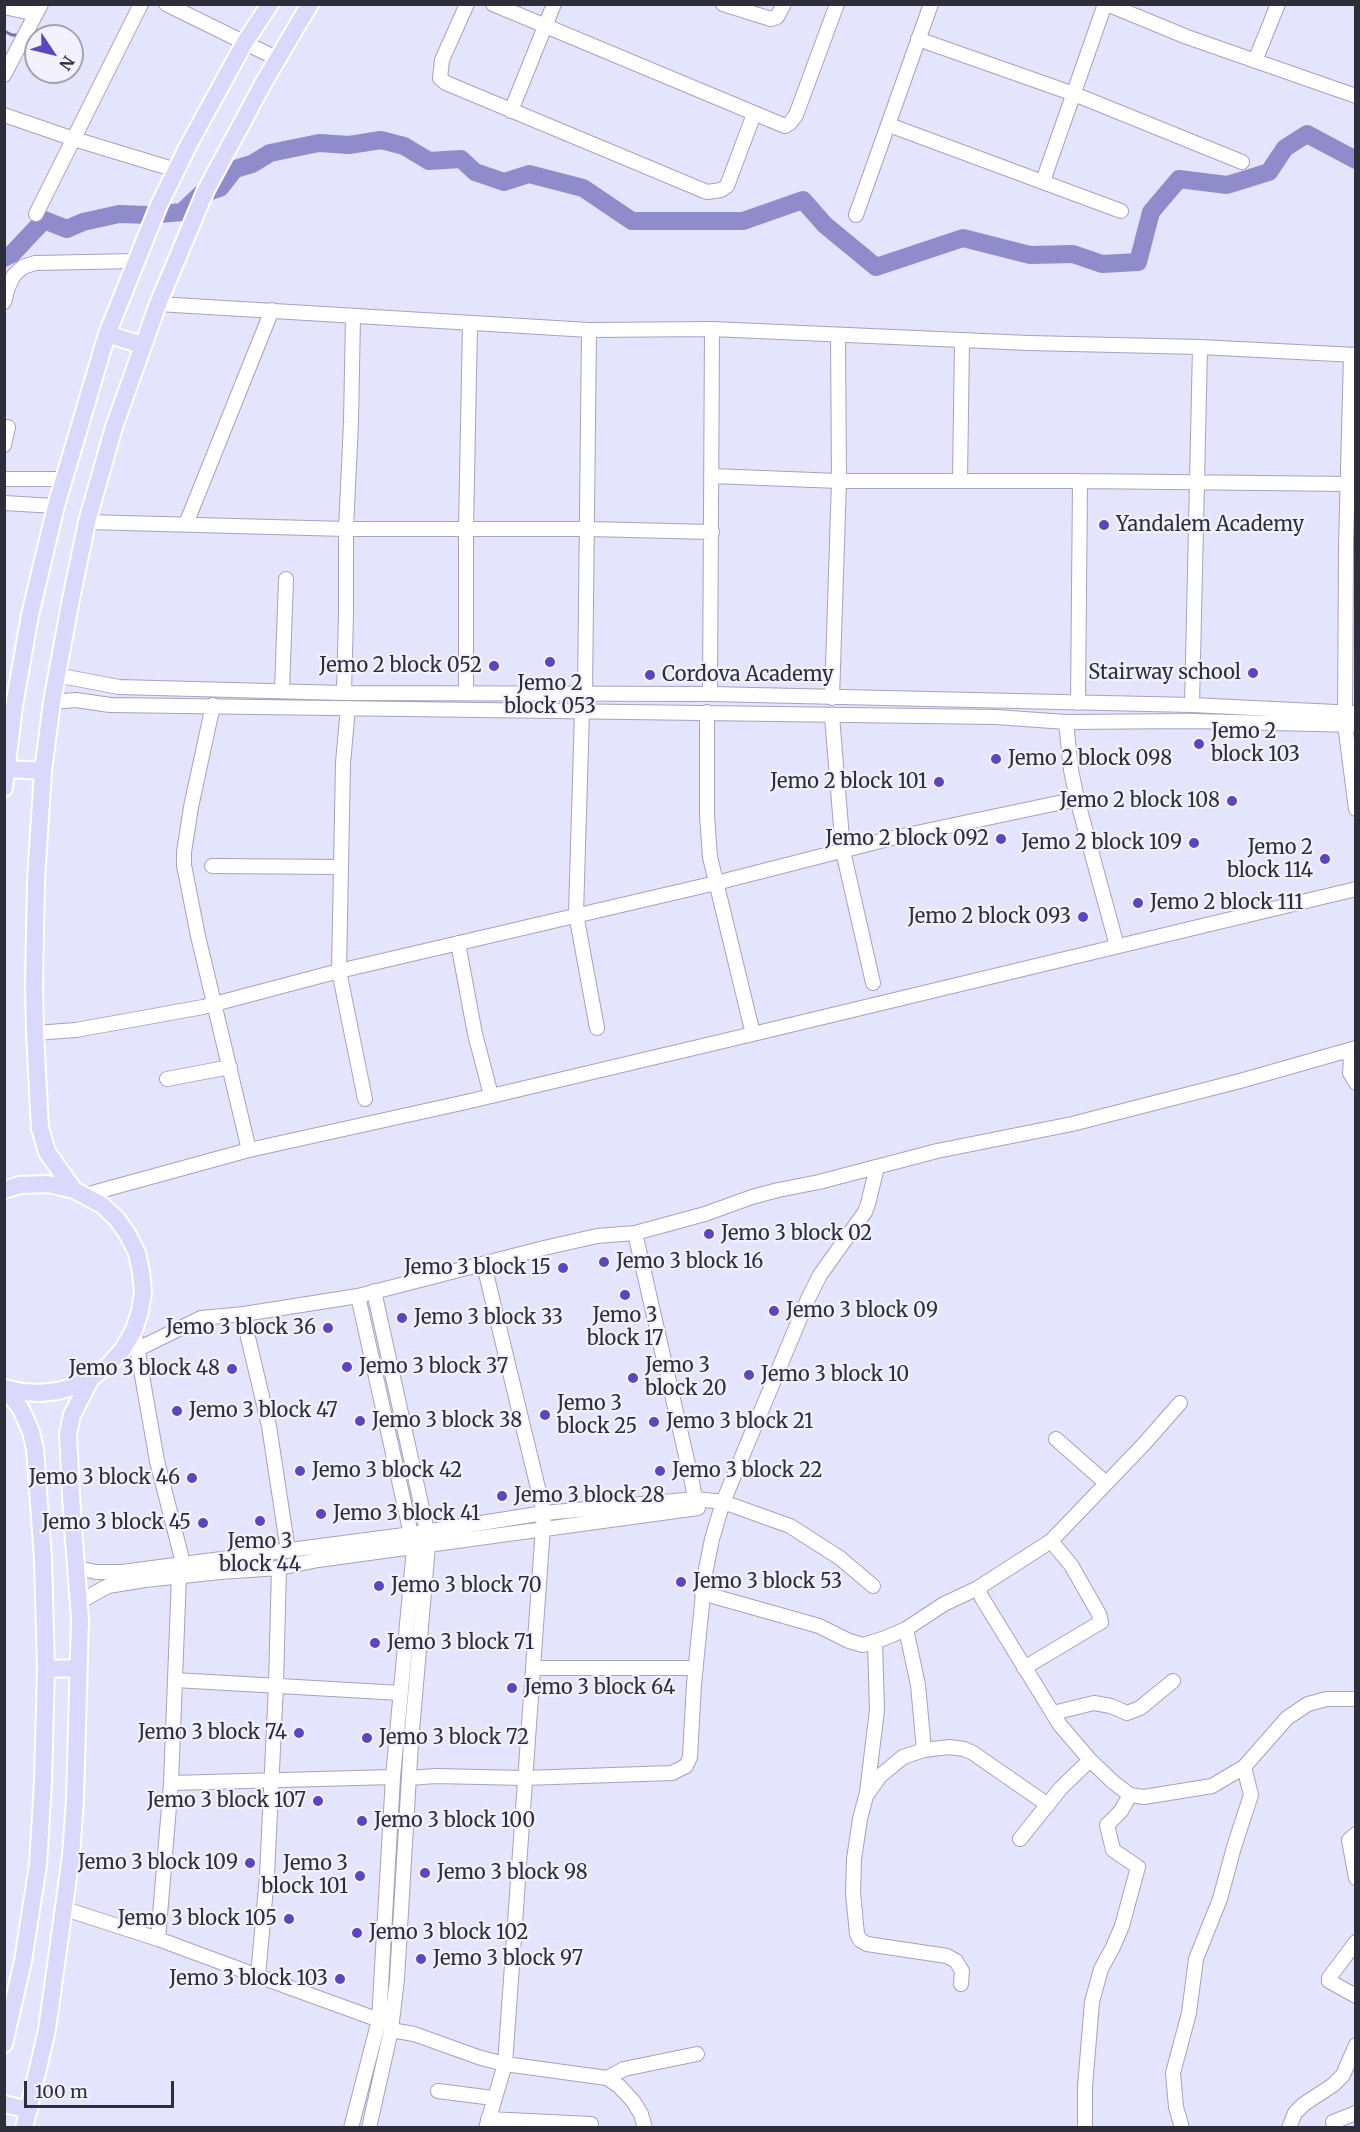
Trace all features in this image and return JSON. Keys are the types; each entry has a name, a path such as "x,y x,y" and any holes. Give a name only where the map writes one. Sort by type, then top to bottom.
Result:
{"main road":[{"path":"4,788 8,769 9,705 56,506 107,334 159,205 176,170 245,42 270,4"},
{"path":"80,1192 47,1152 40,1128 35,1033 36,880 43,771 56,675 87,522 114,427 142,345 206,190 310,4"},
{"path":"107,334 142,345"},
{"path":"8,769 43,771"},
{"path":"4,1190 20,1185 48,1184 80,1192 102,1205 117,1219 137,1253 143,1292 134,1330 109,1365 91,1378 66,1389 40,1393 5,1388"},
{"path":"24,2127 47,2030 65,1909 75,1799 79,1602 68,1434 72,1415 91,1378"},
{"path":"4,2044 23,1962 38,1865 46,1669 43,1559 35,1449 31,1432 21,1409 5,1388"},
{"path":"46,1669 79,1668"},
{"path":"4,2104 29,2110"}],"street":[{"path":"36,214 141,4"},
{"path":"166,4 278,59"},
{"path":"467,4 442,60 440,78 446,83 707,192 715,192 727,186 754,114"},
{"path":"494,4 784,126 790,123 796,115 837,4"},
{"path":"511,111 554,4"},
{"path":"723,4 771,20 777,17 784,4"},
{"path":"856,215 931,4"},
{"path":"1043,182 1106,4 1187,37 1356,96"},
{"path":"1255,61 1278,4"},
{"path":"4,7 39,9 4,75"},
{"path":"918,39 1074,94 1242,162"},
{"path":"4,115 176,170"},
{"path":"889,125 1121,211"},
{"path":"4,302 14,275 23,267 35,263 136,261"},
{"path":"158,304 589,330 712,329 1353,355 1349,484 1351,718 1356,809"},
{"path":"186,524 272,310"},
{"path":"344,693 346,529 353,316"},
{"path":"466,693 470,322"},
{"path":"710,694 712,329"},
{"path":"585,693 589,330"},
{"path":"832,698 839,481 838,335"},
{"path":"960,481 962,340"},
{"path":"1192,705 1200,347"},
{"path":"4,445 8,427"},
{"path":"712,476 839,481 1349,484"},
{"path":"4,479 64,479"},
{"path":"1078,703 1080,481"},
{"path":"4,502 56,506"},
{"path":"87,522 346,529 588,529 712,532"},
{"path":"282,691 286,579"},
{"path":"56,675 118,687 344,693 710,694 1192,705 1351,718"},
{"path":"263,691 263,706"},
{"path":"619,712 620,693"},
{"path":"52,702 76,700 110,705 996,717 1066,722 1351,718"},
{"path":"996,717 998,702"},
{"path":"213,705 191,807 184,865 198,936 249,1150"},
{"path":"348,708 343,763 339,971 365,1099"},
{"path":"582,712 576,914 597,1028"},
{"path":"707,712 707,815 710,858 753,1034"},
{"path":"832,716 843,851 873,983"},
{"path":"1066,722 1071,770 1077,799 1117,946"},
{"path":"35,1033 76,1030 215,1004 339,971 576,914 716,883 968,821 1077,799"},
{"path":"212,866 340,867"},
{"path":"80,1192 249,1150 753,1034 1356,889"},
{"path":"458,943 475,1034 491,1095"},
{"path":"136,1350 192,1321 207,1317 244,1314 357,1296 597,1236 635,1233 705,1214 761,1194 937,1151 1072,1124 1351,1050 1350,1073 1356,1083"},
{"path":"167,1078 230,1067"},
{"path":"409,1778 436,1776 524,1778 672,1773 686,1766 690,1757 702,1593 712,1539 808,1299 820,1275 865,1212 877,1167"},
{"path":"635,1233 696,1504"},
{"path":"484,1264 544,1513 505,2064 487,2123 591,2124"},
{"path":"374,1291 427,1531"},
{"path":"357,1296 418,1543 411,1742 397,1979 390,2030 369,2127"},
{"path":"244,1314 269,1426 288,1551"},
{"path":"134,1330 157,1461 181,1570 171,1783 158,1939"},
{"path":"702,1593 819,1626 849,1641 863,1645 875,1642 906,1629 944,1604 978,1588 1051,1541 1180,1403"},
{"path":"1056,1439 1106,1484"},
{"path":"77,1568 109,1573 181,1570 219,1566 288,1551 317,1553 544,1530 696,1504"},
{"path":"351,2127 379,2020 396,1742 418,1543 427,1531 544,1513 696,1504 725,1505 790,1526 840,1558 873,1586"},
{"path":"1024,1668 1101,1622 1099,1614 1071,1565 1051,1541"},
{"path":"219,1566 279,1568 317,1553"},
{"path":"258,1976 267,1876 279,1568"},
{"path":"79,1602 108,1586 181,1570"},
{"path":"978,1588 1060,1725 1090,1760 1130,1795 1144,1797 1212,1786 1244,1767 1287,1718 1308,1704 1327,1699 1356,1698"},
{"path":"906,1629 918,1685 924,1750"},
{"path":"875,1642 877,1710 866,1796 854,1859 853,1893 857,1934 860,1940 867,1944 947,1956 956,1961 962,1971 961,1984"},
{"path":"533,1668 696,1668"},
{"path":"175,1680 401,1693"},
{"path":"1053,1713 1094,1703 1112,1706 1127,1713 1140,1708 1173,1681"},
{"path":"396,1742 411,1742"},
{"path":"866,1796 880,1776 903,1756 924,1750 949,1747 964,1749 1048,1805"},
{"path":"1020,1839 1090,1760"},
{"path":"1182,2127 1176,2107 1173,2073 1189,2013 1196,1959 1220,1899 1251,1795 1244,1767"},
{"path":"171,1783 270,1782 393,1776"},
{"path":"1085,2127 1085,2087 1092,2002 1101,1969 1122,1926 1138,1867 1113,1850 1107,1825 1121,1811 1130,1795"},
{"path":"1356,1834 1349,1840 1356,1878"},
{"path":"65,1909 158,1939 379,2020"},
{"path":"1356,1942 1329,1978 1329,1981 1356,1996"},
{"path":"382,1979 397,1979"},
{"path":"390,2030 414,2034 481,2058 505,2064 607,2078 619,2086 633,2101 641,2114 645,2127"},
{"path":"1289,2127 1295,2113 1304,2104 1333,2085 1343,2075 1356,2045"},
{"path":"607,2078 624,2069 697,2054"},
{"path":"438,2091 494,2098"},
{"path":"1333,2122 1356,2113"}],"waterway":[{"path":"4,31 12,35 20,35"},
{"path":"4,258 12,254 44,220 67,229 83,222 119,214 149,215 182,212 201,194 220,188 235,169 252,164 270,153 319,143 349,145 381,140 404,146 429,161 461,159 475,172 504,182 529,174 583,188 632,221 743,221 803,200 825,225 876,267 963,238 1030,255 1073,254 1102,264 1138,262 1151,212 1179,179 1227,185 1269,172 1285,148 1307,134 1356,160"}],"place":[{"name":"Yandalem Academy","path":"1104,525"},
{"name":"Jemo 2 block 053","path":"550,662"},
{"name":"Jemo 2 block 052","path":"494,666"},
{"name":"Stairway school","path":"1253,673"},
{"name":"Cordova Academy","path":"650,675"},
{"name":"Jemo 2 block 103","path":"1199,744"},
{"name":"Jemo 2 block 098","path":"996,759"},
{"name":"Jemo 2 block 101","path":"939,782"},
{"name":"Jemo 2 block 108","path":"1232,801"},
{"name":"Jemo 2 block 092","path":"1001,839"},
{"name":"Jemo 2 block 109","path":"1194,843"},
{"name":"Jemo 2 block 114","path":"1325,859"},
{"name":"Jemo 2 block 111","path":"1138,903"},
{"name":"Jemo 2 block 093","path":"1083,917"},
{"name":"Jemo 3 block 02","path":"709,1234"},
{"name":"Jemo 3 block 16","path":"604,1262"},
{"name":"Jemo 3 block 15","path":"563,1268"},
{"name":"Jemo 3 block 17","path":"625,1295"},
{"name":"Jemo 3 block 09","path":"774,1311"},
{"name":"Jemo 3 block 33","path":"402,1318"},
{"name":"Jemo 3 block 36","path":"328,1328"},
{"name":"Jemo 3 block 37","path":"347,1367"},
{"name":"Jemo 3 block 48","path":"232,1369"},
{"name":"Jemo 3 block 10","path":"749,1375"},
{"name":"Jemo 3 block 20","path":"633,1378"},
{"name":"Jemo 3 block 47","path":"177,1411"},
{"name":"Jemo 3 block 25","path":"545,1415"},
{"name":"Jemo 3 block 38","path":"360,1421"},
{"name":"Jemo 3 block 21","path":"654,1422"},
{"name":"Jemo 3 block 42","path":"300,1471"},
{"name":"Jemo 3 block 22","path":"660,1471"},
{"name":"Jemo 3 block 46","path":"192,1478"},
{"name":"Jemo 3 block 28","path":"502,1496"},
{"name":"Jemo 3 block 41","path":"321,1514"},
{"name":"Jemo 3 block 44","path":"260,1521"},
{"name":"Jemo 3 block 45","path":"203,1523"},
{"name":"Jemo 3 block 53","path":"681,1582"},
{"name":"Jemo 3 block 70","path":"379,1586"},
{"name":"Jemo 3 block 71","path":"375,1643"},
{"name":"Jemo 3 block 64","path":"512,1688"},
{"name":"Jemo 3 block 74","path":"299,1733"},
{"name":"Jemo 3 block 72","path":"367,1738"},
{"name":"Jemo 3 block 107","path":"318,1801"},
{"name":"Jemo 3 block 100","path":"362,1821"},
{"name":"Jemo 3 block 109","path":"250,1863"},
{"name":"Jemo 3 block 98","path":"425,1873"},
{"name":"Jemo 3 block 101","path":"360,1876"},
{"name":"Jemo 3 block 105","path":"289,1919"},
{"name":"Jemo 3 block 102","path":"357,1933"},
{"name":"Jemo 3 block 97","path":"421,1959"},
{"name":"Jemo 3 block 103","path":"340,1979"}]}
